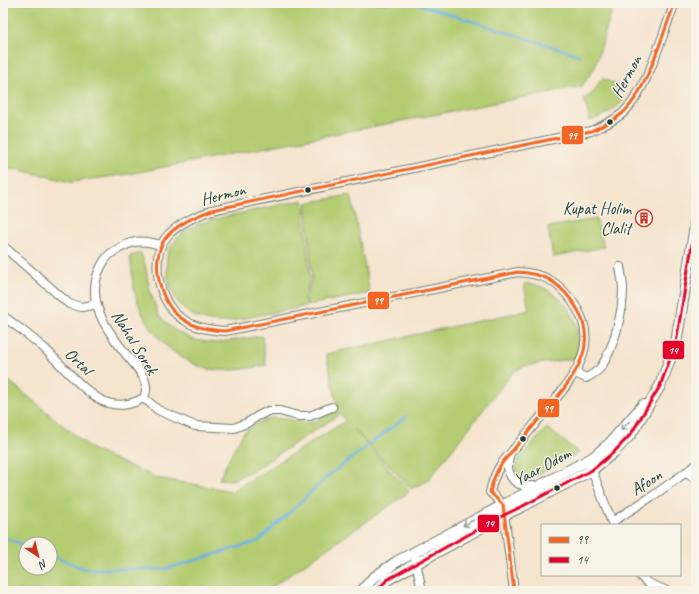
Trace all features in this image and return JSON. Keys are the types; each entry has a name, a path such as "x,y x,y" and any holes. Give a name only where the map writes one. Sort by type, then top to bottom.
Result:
{"street":[{"name":"Hermon","path":"161,245 168,234 182,224 212,210 591,131 610,123 624,112 636,97 645,80 675,3"},
{"name":"Yaar Odem","path":"362,591 373,578 383,570 414,552 503,510 522,507 589,465 592,458 610,443 660,386 676,343 696,220"},
{"name":"Nahal Sorek","path":"161,245 146,241 134,242 121,246 110,254 101,265 96,279 96,304 100,314 110,333 139,370 144,379 146,388 144,398 158,410 195,426 234,428 247,423 268,411 280,411 298,416 310,416 332,407"},
{"path":"161,245 158,259 158,276 163,295 180,318 192,325 207,330 225,331 518,272 536,274 550,280 565,292 576,307 584,324 586,341 582,359 566,387 500,466 492,482 490,492 503,510 514,591"},
{"path":"3,246 69,304 82,307 96,304"},
{"path":"575,373 586,378 594,374 601,366 612,343 620,316 623,289 620,267"},
{"name":"Ortal","path":"3,316 44,348 95,396 108,403 124,405 133,404 144,398"},
{"path":"510,454 507,465 509,475 514,482 522,486 538,486"},
{"path":"589,465 612,524"},
{"name":"Yaar Odem","path":"376,591 387,580 503,510 538,486 589,465"},
{"name":"Afoon","path":"612,524 696,465"},
{"path":"686,473 696,479"},
{"path":"414,552 422,591"},
{"path":"640,576 648,583 668,591"}],"green space":[{"path":"3,3 614,3 595,67 582,86 128,174 71,182 20,170 3,169"},
{"path":"602,78 617,85 613,92 624,100 600,117 590,121 584,99 593,93"},
{"path":"351,195 370,293 308,305 306,299 312,279 306,203"},
{"path":"303,200 310,279 304,299 307,306 221,322 200,319 191,315 184,309 173,294 168,276 167,259 171,247 183,233 214,219"},
{"path":"596,219 604,247 553,257 548,227"},
{"path":"141,253 150,291 159,316 174,330 194,340 215,343 262,336 266,365 245,369 207,369 186,360 166,345 150,327 135,293 130,256"},
{"path":"524,284 535,285 550,291 561,300 574,317 578,332 576,358 524,366 513,372 427,481 411,489 354,429 409,492 266,591 3,591 3,376 93,450 157,478 232,491 346,421 340,414 257,468 232,480 219,479 243,433 260,422 271,418 287,419 304,423 314,422 338,408 326,354 529,310"},
{"path":"547,428 579,453 529,479 522,477 516,469 519,459"}],"waterway":[{"path":"415,3 579,55"},
{"path":"58,558 85,569 166,569 259,541 328,476 407,416"},
{"path":"3,537 18,543"}],"transit line":[{"name":"99","path":"514,591 503,505 490,492 495,475 501,464 560,394 577,369 585,343 585,330 581,316 572,301 555,283 535,274 518,272 219,331 202,328 192,324 181,318 173,311 166,301 158,278 159,253 169,234 189,220 212,210 591,131 604,125 623,113 632,103 640,90 654,61 675,3"},
{"name":"14","path":"376,591 387,580 417,563 504,515 592,470 614,452 631,434 660,386 676,343 696,220"}],"place":[{"name":"Kupat Holim Clalit","path":"644,218"}]}
